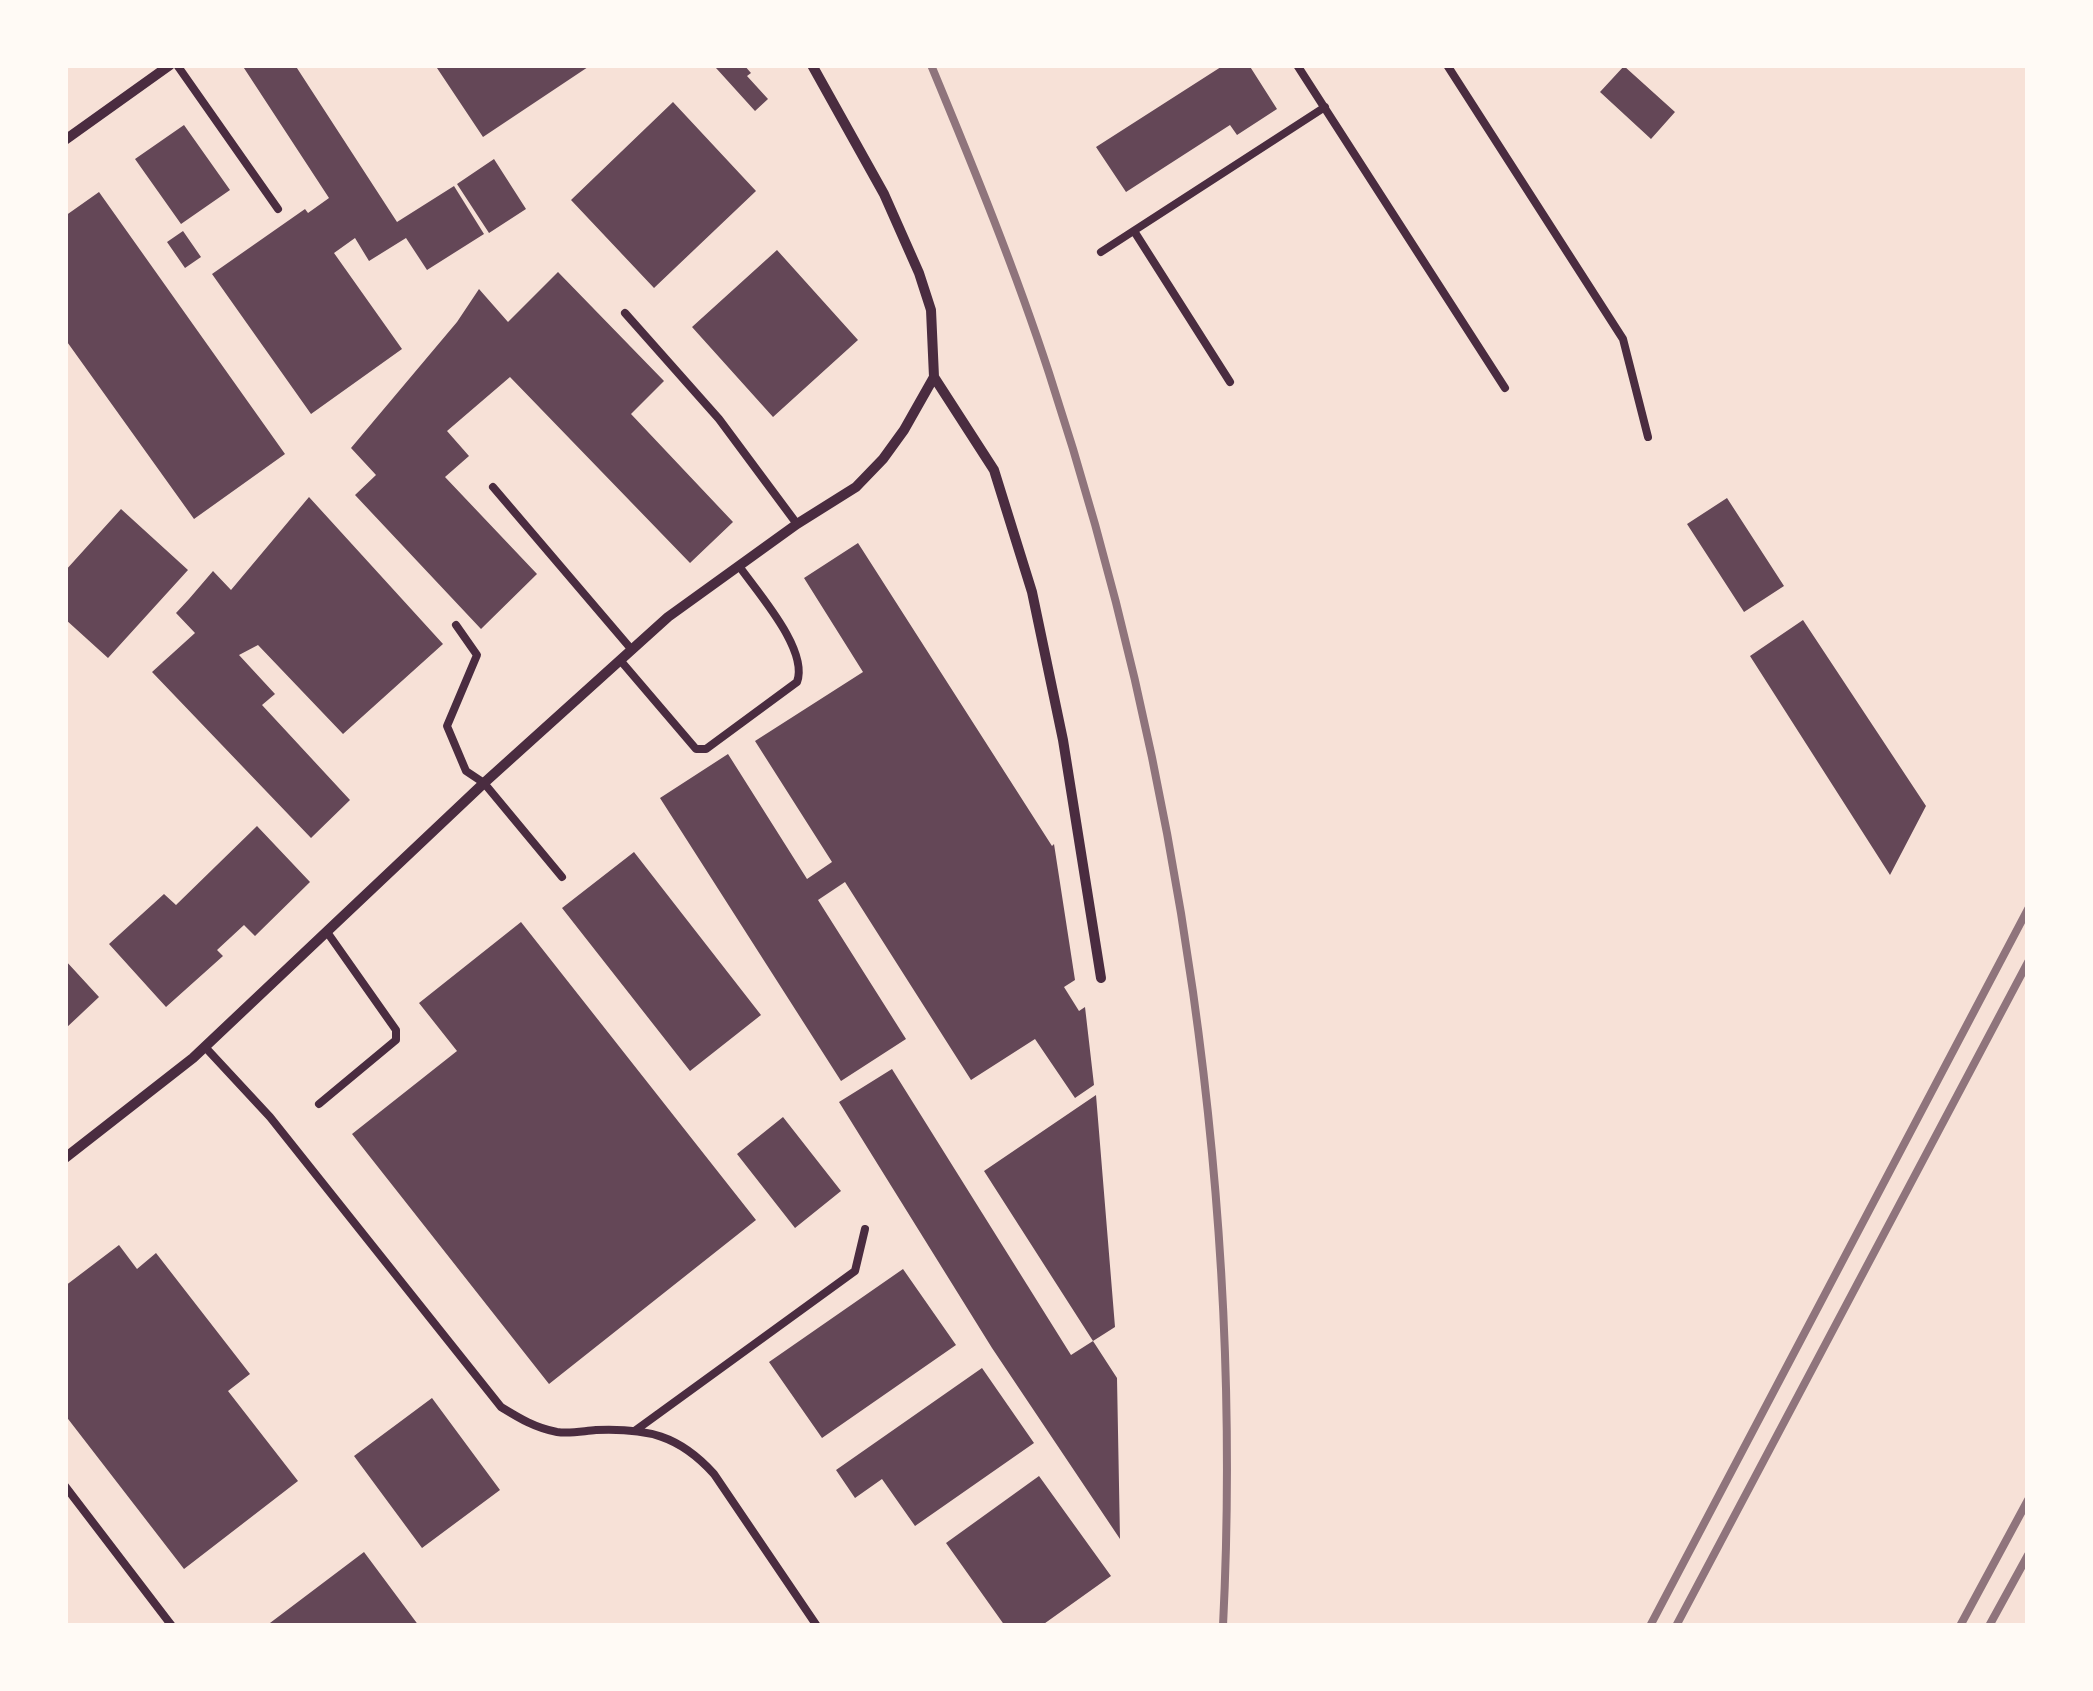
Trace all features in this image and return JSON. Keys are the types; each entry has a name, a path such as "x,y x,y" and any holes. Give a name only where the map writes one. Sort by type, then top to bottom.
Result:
{"street":[{"path":"65,140 174,65"},
{"path":"812,65 858,144 919,273 931,310 934,376 994,470 1032,592 1063,740 1101,978"},
{"path":"65,1158 205,1046 668,616 856,487 884,459 934,376"}],"lane":[{"path":"174,65 278,208"},
{"path":"1297,65 1505,388"},
{"path":"1447,65 1623,340 1648,437"},
{"path":"1101,252 1325,107"},
{"path":"1134,231 1230,382"},
{"path":"625,313 719,419 797,524"},
{"path":"492,488 632,650"},
{"path":"620,660 696,749 706,749 796,682 801,670 795,648 739,566"},
{"path":"456,626 478,655 447,726 466,771 484,783 562,877"},
{"path":"319,1104 396,1040 396,1030 327,932"},
{"path":"205,1046 270,1118 501,1407 531,1426 561,1432 636,1430 668,1438 694,1452 714,1474 817,1626"},
{"path":"636,1430 855,1271 865,1230"},
{"path":"65,1486 172,1626"}],"building":[{"path":"242,65 295,65 397,222 454,186 484,234 427,270 406,238 369,261 355,238 334,253 402,349 311,414 212,274 305,209 308,213 329,198"},
{"path":"435,65 591,65 483,137"},
{"path":"744,65 751,73 747,76 768,99 755,111 716,68"},
{"path":"1224,65 1249,65 1277,109 1237,135 1230,125 1126,192 1096,147"},
{"path":"1624,66 1675,112 1651,139 1600,92"},
{"path":"673,102 756,191 654,288 571,200"},
{"path":"184,125 230,190 181,224 135,159"},
{"path":"494,159 526,209 489,233 457,184"},
{"path":"99,192 285,454 194,519 65,339 65,216"},
{"path":"183,231 201,257 185,268 167,242"},
{"path":"777,250 858,340 773,417 692,327"},
{"path":"558,272 664,381 631,414 733,522 690,563 510,377 447,431 469,456 445,477 537,574 481,629 355,495 376,475 351,448 457,322 479,289 508,322"},
{"path":"309,497 443,644 343,734 258,645 239,655 275,694 262,705 350,800 311,838 152,672 195,633 176,613 213,571 231,590"},
{"path":"1727,498 1784,586 1744,612 1687,524"},
{"path":"121,509 188,570 108,658 65,619 65,571"},
{"path":"858,543 1054,844 1075,980 1064,987 1079,1011 1085,1007 1094,1085 1075,1098 1035,1039 971,1080 845,882 818,900 906,1039 841,1081 660,798 728,754 807,879 832,862 755,741 863,672 804,578"},
{"path":"1803,620 1926,806 1890,875 1750,656"},
{"path":"257,826 310,882 255,936 244,925 217,950 223,956 166,1007 109,944 164,894 176,905"},
{"path":"634,852 761,1015 690,1071 562,908"},
{"path":"521,922 756,1220 549,1384 352,1134 457,1051 419,1003"},
{"path":"65,960 99,997 65,1029"},
{"path":"892,1069 1071,1355 1093,1341 1117,1378 1120,1539 992,1348 839,1102"},
{"path":"1096,1095 1115,1327 1093,1341 984,1171"},
{"path":"783,1117 841,1191 795,1228 737,1154"},
{"path":"119,1245 137,1269 156,1253 250,1374 228,1391 298,1481 184,1569 65,1415 65,1286"},
{"path":"903,1269 956,1345 822,1438 769,1362"},
{"path":"982,1368 1034,1443 915,1526 882,1479 855,1498 836,1470"},
{"path":"432,1398 500,1490 422,1548 354,1456"},
{"path":"1039,1476 1111,1576 1041,1626 1005,1626 946,1543"},
{"path":"364,1552 419,1626 266,1626"}],"railway":[{"path":"931,65 1008,256 1049,373 1095,524 1134,678 1167,834 1193,992 1212,1151 1223,1310 1227,1468 1223,1626"},
{"path":"1650,1626 2028,909"},
{"path":"1676,1626 2028,962"},
{"path":"1960,1626 2028,1500"},
{"path":"1989,1626 2028,1555"}]}
